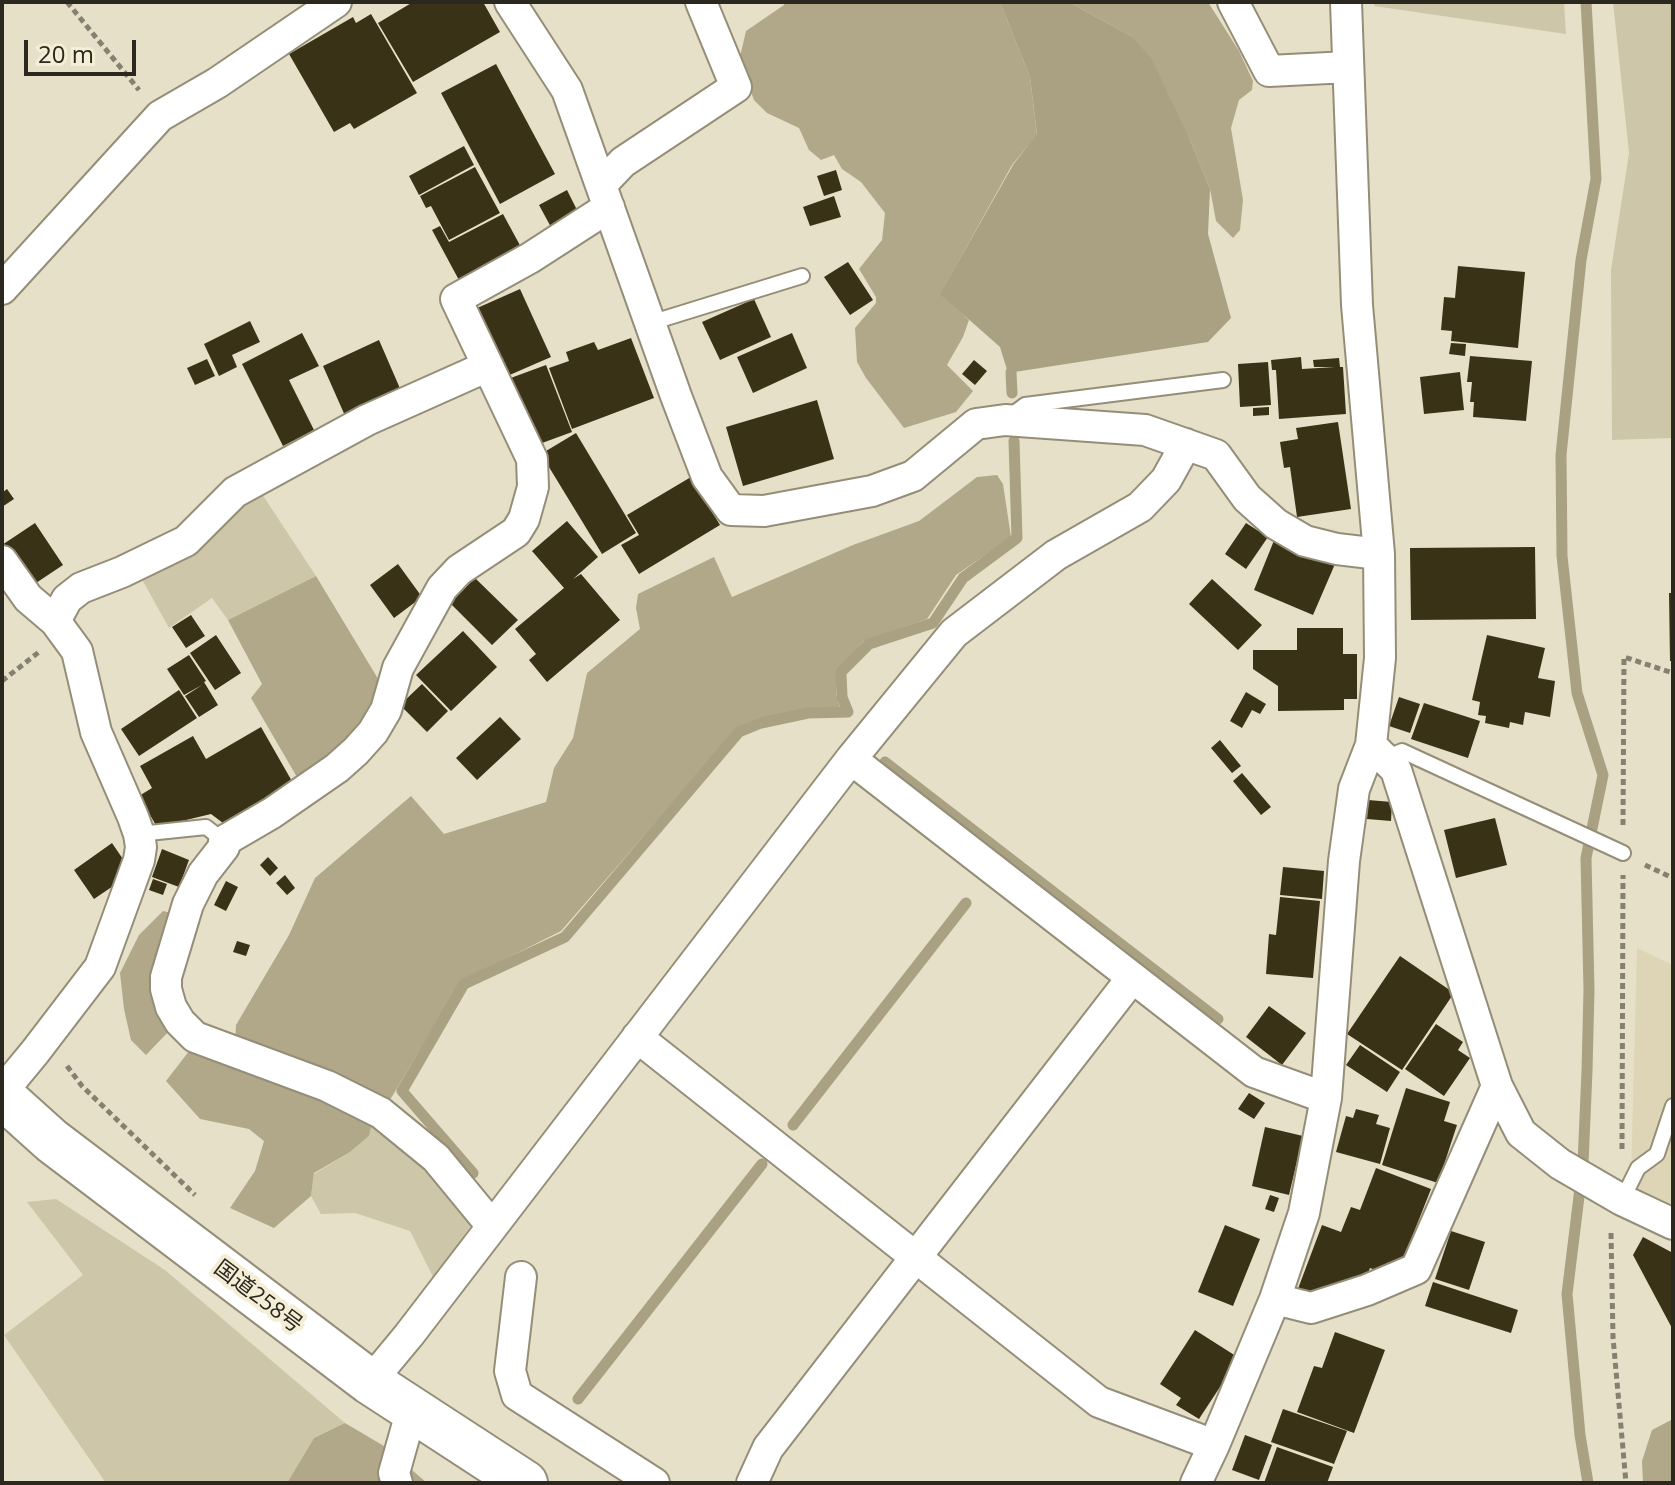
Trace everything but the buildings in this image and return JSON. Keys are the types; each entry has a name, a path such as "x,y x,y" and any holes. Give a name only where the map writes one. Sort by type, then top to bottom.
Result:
{"highway":[{"name":"国道258号","path":"2,1094 52,1141 370,1382 525,1483"}],"street":[{"path":"2,289 160,116 217,83 336,2"},
{"path":"510,2 567,90 707,477 731,510 764,511 872,491 913,476 976,424 1005,420 1145,430 1186,444 1216,455 1247,498 1276,524 1305,541 1379,554"},
{"path":"492,1226 436,1158 381,1113 327,1086 195,1037 171,1007 166,977 188,904 203,874 224,847 224,841 272,813 356,751 373,732 386,710 398,668 442,588 459,570 516,532 524,519 533,487 532,459 456,299 530,258 605,196 623,162 736,87 701,2"},
{"path":"1233,2 1269,71 1348,67"},
{"path":"1196,1483 1275,1299 1304,1213 1326,1098 1344,861 1354,789 1378,752 1379,554 1357,305 1346,2"},
{"path":"59,627 67,599 81,588 186,541 235,492 367,420 488,366"},
{"path":"370,1382 851,759 954,633 1056,555 1140,507 1166,480 1186,444"},
{"path":"2,561 28,598 59,627 77,651 96,732 139,834 141,847 100,967 2,1094"},
{"path":"1378,752 1396,770 1497,1086 1521,1133 1560,1164 1613,1195 1673,1224"},
{"path":"851,759 1254,1072 1326,1098"},
{"path":"752,1483 768,1448 1132,978"},
{"path":"637,1037 1099,1402 1214,1445"},
{"path":"1275,1299 1311,1308 1367,1290 1416,1269 1497,1086"},
{"path":"521,1277 510,1371 517,1395 654,1483"},
{"path":"397,1483 394,1473 412,1409"}],"lane":[{"path":"650,323 802,276"},
{"path":"1005,420 1025,405 1223,380"},
{"path":"1378,752 1402,751 1617,850"},
{"path":"139,834 206,827 224,841"},
{"path":"1613,1195 1638,1168 1657,1154 1673,1106"}],"path":[{"path":"67,2 160,116"},
{"path":"2,681 59,627"},
{"path":"1626,1483 1613,1337 1610,1242 1624,657 1673,673"},
{"path":"42,1043 82,1086 197,1196"}],"shaded area":[{"path":"785,2 1000,2 1030,77 1037,135 1012,165 941,293 969,320 947,365 973,391 956,412 904,428 857,362 855,328 876,303 876,297 859,269 882,240 885,213 861,182 842,169 834,155 821,160 809,150 799,128 767,113 754,100 739,61 746,31"},
{"path":"1000,2 1069,2 1131,36 1151,58 1210,189 1208,234 1231,318 1208,342 1008,373 1000,347 940,294 1013,165 1037,134 1030,77"},
{"path":"1069,2 1208,2 1239,51 1253,81 1252,90 1239,100 1231,128 1243,200 1240,230 1233,238 1216,221 1210,189 1190,140 1131,36"},
{"path":"1375,2 1564,2 1566,34 1374,6"},
{"path":"1613,2 1673,2 1673,438 1612,440 1611,270 1629,153"},
{"path":"997,475 1003,484 1011,537 956,575 927,619 864,641 836,671 836,694 840,708 808,708 757,719 736,730 561,931 460,982 387,1105 235,1042 236,1025 289,935 315,878 411,796 444,834 546,802 554,768 573,738 587,673 640,629 636,608 638,594 714,557 732,597 853,545 919,521 977,477"},
{"path":"260,491 316,576 228,620 212,598 169,628 139,574"},
{"path":"316,576 383,687 376,711 301,784 251,698 262,684 228,620"},
{"path":"163,911 176,914 172,1028 146,1055 131,1040 120,973 139,935"},
{"path":"1637,948 1673,965 1673,1216 1634,1197 1631,1177"},
{"path":"193,1046 373,1119 369,1136 350,1152 314,1173 311,1196 274,1228 230,1208 255,1171 264,1141 249,1129 200,1119 166,1081"},
{"path":"373,1119 409,1146 472,1224 434,1279 410,1231 355,1213 321,1214 311,1196 314,1174 369,1136"},
{"path":"56,1199 165,1270 345,1423 314,1438 287,1483 106,1483 4,1335 83,1275 27,1202"},
{"path":"1673,1419 1673,1483 1643,1483 1642,1461 1652,1430"},
{"path":"345,1423 384,1446 427,1483 287,1483 314,1438"}],"waterway":[{"path":"1586,2 1596,179 1581,260 1561,455 1562,556 1577,693 1603,775 1586,858 1589,990 1583,1164 1567,1294 1580,1435 1588,1483"},
{"path":"1011,372 1012,393"},
{"path":"473,1173 402,1091 464,984 565,937 739,732 761,723 808,713 848,712 842,697 841,672 869,644 933,623 963,578 1017,538 1014,441"},
{"path":"885,762 1218,1019"},
{"path":"793,1125 966,903"},
{"path":"578,1399 762,1164"}]}
